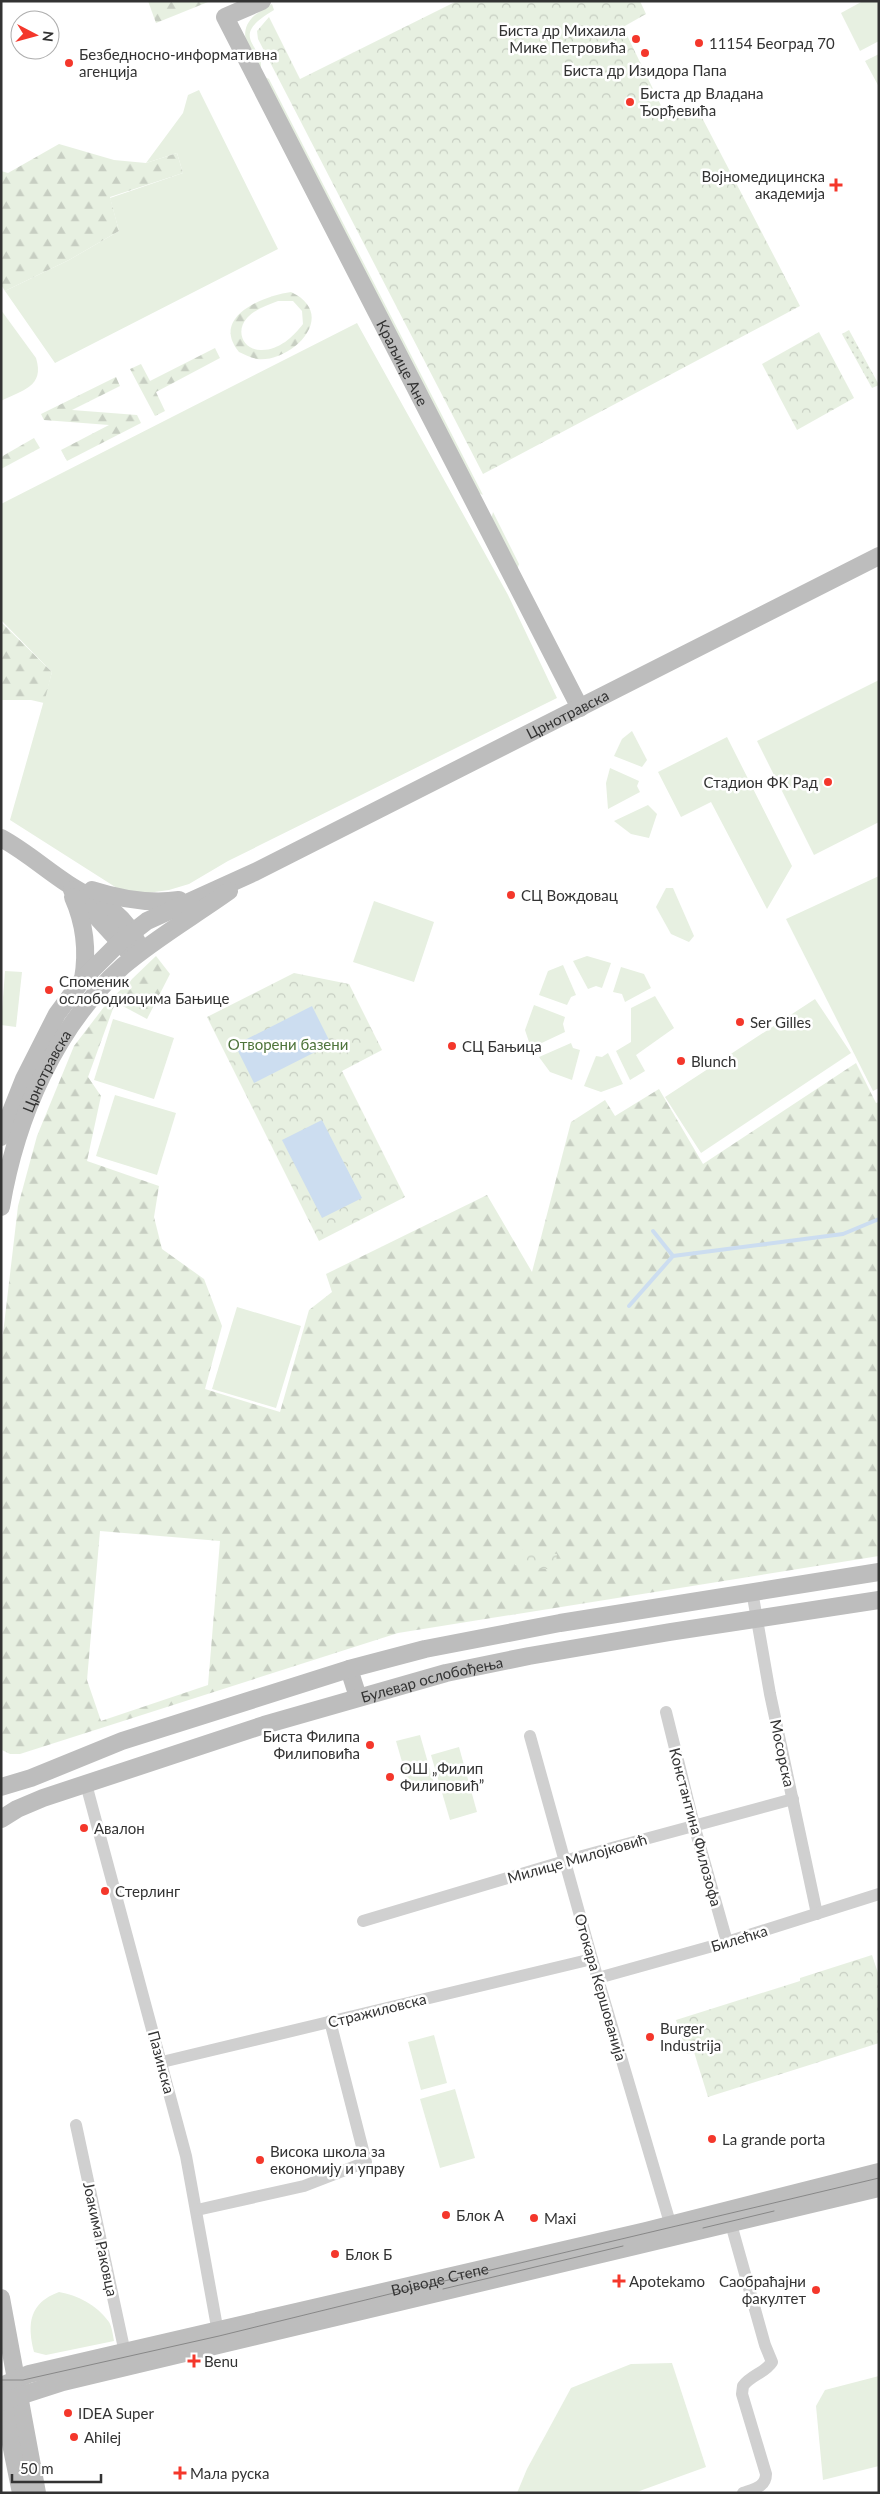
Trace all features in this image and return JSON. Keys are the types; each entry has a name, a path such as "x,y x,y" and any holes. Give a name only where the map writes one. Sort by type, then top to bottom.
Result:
{"main road":[{"name":"Краљице Ане","path":"262,1 225,17 580,708"},
{"name":"Црнотравска","path":"1,1137 12,1106 40,1045 57,1014 83,979 126,936 147,920 255,872 879,556"},
{"path":"1,838 29,854 67,884 113,910 126,936 138,954"},
{"name":"Црнотравска","path":"1,1207 8,1173 21,1129 38,1088 71,1022 85,1004 138,954 255,872"},
{"path":"67,884 139,900 165,902 192,899"},
{"path":"67,884 80,914 86,946 83,979"},
{"name":"Булевар ослобођења","path":"1,1787 31,1778 122,1741 349,1669 482,1636 879,1572"},
{"name":"Булевар ослобођења","path":"1,1819 30,1803 86,1784 235,1735 409,1682 486,1664 879,1600"},
{"path":"349,1669 358,1697"},
{"path":"226,1708 235,1735"},
{"path":"1,1773 31,1778"},
{"name":"Војводе Степе","path":"7,2393 63,2382 219,2338 673,2231 879,2172"},
{"name":"Војводе Степе","path":"673,2231 731,2224 879,2188"},
{"path":"1,2298 7,2393 21,2493"},
{"name":"Војводе Степе","path":"7,2393 125,2353 219,2338"},
{"path":"7,2393 38,2493"}],"street":[{"name":"Мосорска","path":"752,1591 792,1799 817,1914"},
{"name":"Константина Филозофа","path":"666,1712 694,1825 728,1942"},
{"name":"Отокара Кершованија","path":"530,1736 592,1959 673,2231"},
{"name":"Пазинска","path":"86,1784 186,2156 219,2338"},
{"name":"Милице Милојковић","path":"363,1921 564,1861 792,1799"},
{"name":"Билећка","path":"598,1978 728,1942 879,1894"},
{"name":"Стражиловска","path":"162,2062 592,1959"},
{"path":"197,2210 304,2186 366,2162 330,2021"},
{"name":"Јоакима Раковца","path":"76,2125 125,2353"},
{"path":"731,2224 765,2345 772,2362 768,2368 746,2382 742,2390 766,2474 764,2483 743,2493"}],"green space":[{"path":"148,1 208,1 208,2 156,23"},
{"path":"457,1 640,1 646,14 623,27 668,120 698,110 800,306 483,474 258,39 257,31 269,17 300,79"},
{"path":"863,1 879,1 879,41 860,51 841,13"},
{"path":"272,4 274,10 259,20 252,28 250,35 251,42 259,55 261,63 260,72 246,43 246,29 255,15"},
{"path":"879,54 879,87 865,61"},
{"path":"265,77 269,79 483,495 475,491"},
{"path":"199,90 278,249 55,363 5,291 69,260 119,231 110,198 183,173 177,153 146,163 183,113 188,95"},
{"path":"59,144 114,160 146,163 177,153 183,173 110,197 119,231 69,260 5,291 1,285 1,171 8,173"},
{"path":"291,292 305,302 311,313 311,324 305,336 296,346 270,358 257,359 239,352 232,340 231,328 235,319 244,310 267,298","holes":["278,301 293,301 302,311 303,324 295,334 274,348 262,350 255,349 246,344 241,334 243,323 250,315"]},
{"path":"1,310 36,358 38,368 37,375 30,386 1,401"},
{"path":"357,323 508,595 557,698 228,861 189,884 169,890 147,893 120,890 10,820 52,672 1,620 1,504"},
{"path":"849,330 879,385 872,388 842,334"},
{"path":"819,332 854,398 797,430 762,364"},
{"path":"215,348 220,358 156,392 165,411 155,416 130,369 141,364 150,381"},
{"path":"116,377 120,386 72,410 137,415 141,423 67,461 61,450 109,425 44,420 41,414"},
{"path":"34,438 40,448 1,469 1,457"},
{"path":"493,512 519,564 517,570 491,520"},
{"path":"1,622 52,672 44,703 31,700 1,700"},
{"name":"Стадион ФК Рад","path":"879,680 879,822 814,855 757,741"},
{"path":"632,731 647,760 642,767 614,756 622,739"},
{"path":"727,737 792,866 767,909 711,802 681,817 658,772"},
{"path":"610,768 639,781 637,786 640,792 608,809 606,783"},
{"path":"648,805 657,814 649,838 631,834 614,821"},
{"path":"879,876 879,1088 873,1091 786,919"},
{"path":"666,888 673,888 694,936 689,942 671,934 656,907"},
{"path":"374,901 434,922 414,982 353,962"},
{"path":"156,956 170,974 147,1019 119,1004 114,1006 88,1077 101,1096 87,1161 159,1186 154,1217 162,1249 204,1279 222,1326 205,1389 280,1412 309,1310 332,1292 326,1274 487,1195 532,1272 571,1122 605,1100 615,1116 659,1089 703,1164 856,1063 876,1103 879,1102 879,1556 398,1633 20,1754 10,1754 2,1750 1,1351 18,1206 37,1136 74,1046 107,1003","holes":["100,1531 220,1541 208,1685 101,1721 87,1680"]},
{"path":"587,956 611,963 602,988 596,986 588,989 573,961"},
{"path":"563,965 576,995 571,997 567,1005 539,995 548,971"},
{"path":"621,967 644,974 651,988 625,1002 622,994 613,992"},
{"path":"5,971 22,972 16,1027 1,1025"},
{"name":"Отворени базени","path":"294,973 349,984 382,1050 342,1071 405,1197 319,1241 207,1017"},
{"path":"655,996 674,1028 636,1055 645,1071 630,1080 616,1051 631,1042 631,1008"},
{"path":"815,999 851,1053 701,1153 665,1097"},
{"path":"534,1005 565,1017 563,1024 565,1032 531,1048 525,1030"},
{"path":"113,1019 174,1038 154,1099 94,1080"},
{"path":"571,1043 573,1048 580,1050 572,1080 550,1072 539,1057"},
{"path":"608,1053 623,1084 601,1092 584,1086 596,1056 602,1057"},
{"path":"115,1095 176,1113 157,1175 96,1156"},
{"path":"237,1307 301,1326 276,1408 212,1389"},
{"path":"517,1549 557,1554 555,1570 515,1565"},
{"path":"420,1735 435,1787 411,1793 396,1741"},
{"path":"459,1747 477,1812 450,1820 431,1755"},
{"path":"872,1955 879,1976 879,2043 708,2097 694,2052 687,2054 676,2020 800,1981 800,1978"},
{"path":"434,2035 447,2083 421,2090 408,2042"},
{"path":"455,2089 475,2158 440,2168 420,2099"},
{"path":"59,2292 80,2298 99,2311 110,2324 114,2341 46,2355 34,2352 31,2324 36,2308 41,2302"},
{"path":"672,2363 706,2467 634,2493 517,2493 527,2469 571,2388 631,2364"},
{"path":"879,2376 879,2466 823,2480 816,2406 825,2390"}],"water":[{"path":"312,1006 331,1044 254,1083 235,1045"},
{"path":"322,1120 362,1198 322,1218 282,1140"}],"waterway":[{"path":"629,1306 673,1256 843,1234 879,1219"},
{"path":"653,1231 673,1256"}],"tram line":[{"path":"1,2380 23,2380 219,2336 879,2178"},
{"path":"703,2228 774,2211"},
{"path":"443,2289 623,2246"}],"place":[{"name":"Биста др Михаила Мике Петровића","path":"636,39"},
{"name":"11154 Београд 70","path":"699,43"},
{"name":"Биста др Изидора Папа","path":"645,53"},
{"name":"Безбедносно-информативна агенција","path":"69,63"},
{"name":"Биста др Владана Ђорђевића","path":"630,102"},
{"name":"Војномедицинска академија","path":"836,185"},
{"name":"Стадион ФК Рад","path":"828,782"},
{"name":"СЦ Вождовац","path":"511,895"},
{"name":"Споменик ослободиоцима Бањице","path":"49,990"},
{"name":"Ser Gilles","path":"740,1022"},
{"name":"СЦ Бањица","path":"452,1046"},
{"name":"Blunch","path":"681,1061"},
{"name":"Биста Филипа Филиповића","path":"370,1745"},
{"name":"ОШ „Филип Филиповић”","path":"390,1777"},
{"name":"Авалон","path":"84,1828"},
{"name":"Стерлинг","path":"105,1891"},
{"name":"Burger Industrija","path":"650,2037"},
{"name":"La grande porta","path":"712,2139"},
{"name":"Висока школа за економију и управу","path":"260,2160"},
{"name":"Блок А","path":"446,2215"},
{"name":"Maxi","path":"534,2218"},
{"name":"Блок Б","path":"335,2254"},
{"name":"Apotekamo","path":"619,2281"},
{"name":"Саобраћајни факултет","path":"816,2290"},
{"name":"Benu","path":"194,2361"},
{"name":"IDEA Super","path":"68,2413"},
{"name":"Ahilej","path":"74,2437"},
{"name":"Мала руска","path":"180,2473"}]}
